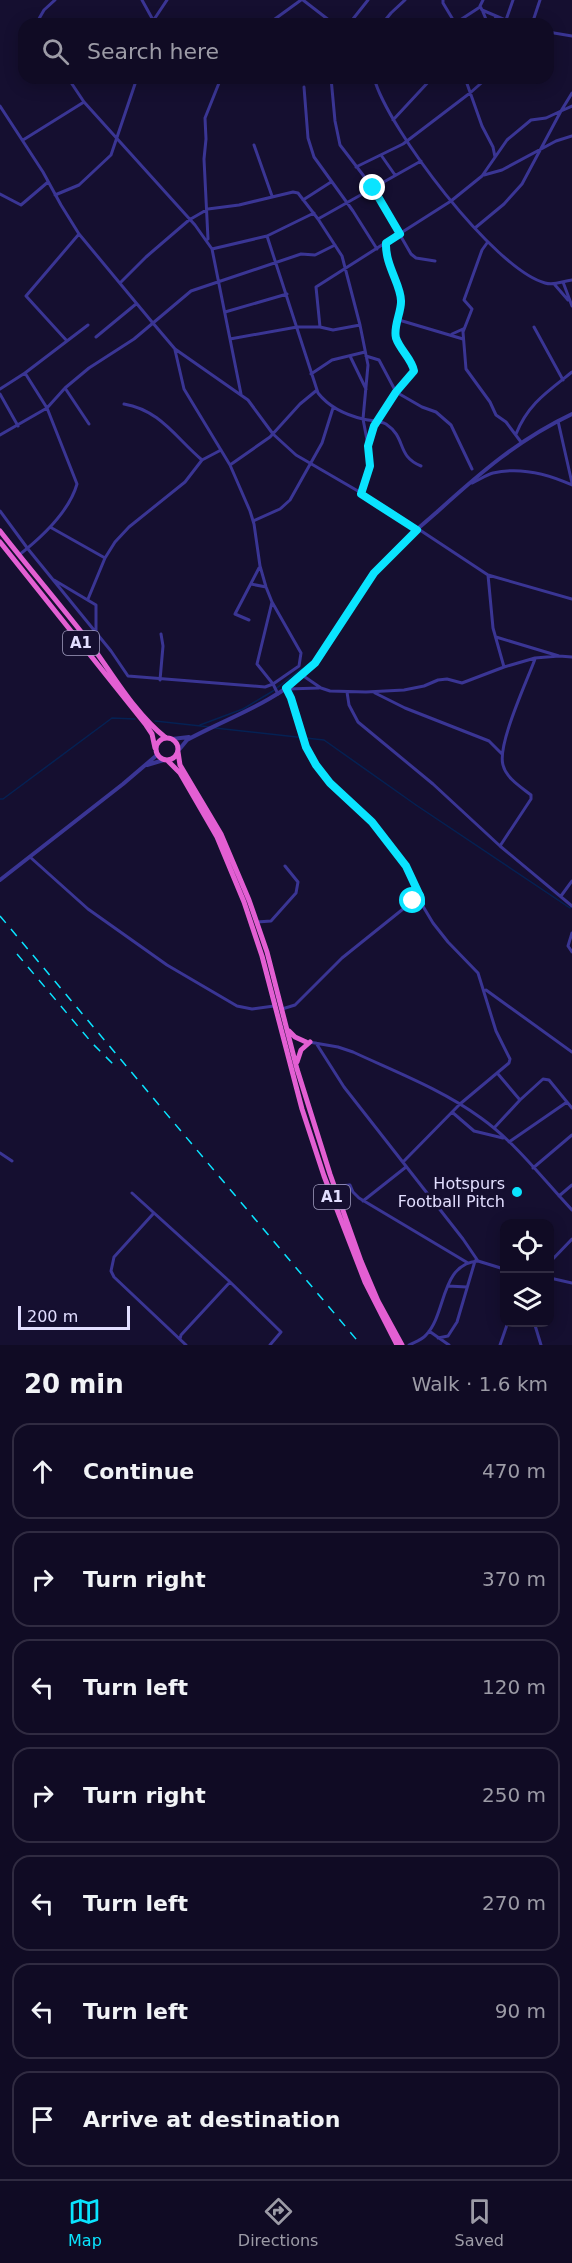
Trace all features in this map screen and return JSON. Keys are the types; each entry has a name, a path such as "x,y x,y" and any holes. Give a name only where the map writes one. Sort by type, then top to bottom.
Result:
{"highway":[{"name":"A1","path":"0,531 149,722 177,744 180,765 221,834 257,922 286,1024 287,1043 302,1109 374,1303 397,1345"},
{"name":"A1","path":"0,542 146,725 152,734 157,755 176,767 228,862 256,936 274,1006 297,1069 332,1189 378,1301 402,1345"},
{"path":"155,748 159,741 169,738"},
{"path":"166,760 174,758 178,752"},
{"path":"286,1024 292,1035 311,1042 298,1054 297,1069"}],"street":[{"path":"39,18 55,0"},
{"path":"142,0 150,18"},
{"path":"155,18 167,0"},
{"path":"276,18 302,0 325,17"},
{"path":"354,18 368,0"},
{"path":"387,18 405,0"},
{"path":"443,0 451,18"},
{"path":"483,0 481,8 485,18"},
{"path":"509,18 513,0"},
{"path":"534,18 540,0"},
{"path":"464,18 481,8"},
{"path":"481,8 500,18"},
{"path":"554,33 572,36"},
{"path":"72,84 84,102 116,139 208,241 219,281 241,394"},
{"path":"56,195 84,182 111,155 135,84"},
{"path":"208,241 204,159 207,139 205,117 219,84"},
{"path":"332,84 340,145 373,188 412,256 435,261"},
{"path":"376,84 381,99 406,141 451,201 488,242 520,270 541,282 555,285 572,280"},
{"path":"393,120 426,84"},
{"path":"467,84 495,157"},
{"path":"357,167 406,141 480,84"},
{"path":"304,87 308,138 314,157 377,249"},
{"path":"475,228 504,204 522,184 572,93"},
{"path":"23,140 84,102"},
{"path":"0,106 80,234 152,322 175,349 241,394 255,408 273,434 296,455 488,575 572,599"},
{"path":"320,327 316,287 345,271 352,264 451,201 482,176 507,140 528,122 546,118 572,106"},
{"path":"482,176 511,166 543,148 572,136"},
{"path":"254,145 273,197"},
{"path":"381,155 394,176"},
{"path":"318,219 327,216 346,202 421,160"},
{"path":"0,194 21,205 48,182"},
{"path":"303,200 331,182"},
{"path":"120,283 189,220 208,209 296,192 314,213 342,256 360,326 365,354 367,390 363,419 370,466 361,494"},
{"path":"212,249 267,236 314,213"},
{"path":"67,341 26,296 80,234"},
{"path":"267,236 316,390 320,396 333,407 363,419 387,424 399,437 407,458 421,466"},
{"path":"488,242 482,250 464,300 472,309 464,329 466,369 490,402 496,415 506,422 520,442"},
{"path":"368,446 376,421 414,371 413,364 404,354 396,337 401,302 386,257 386,243"},
{"path":"0,435 47,408 65,388 98,361 134,339 191,291 301,254 315,255 335,245"},
{"path":"563,282 569,302"},
{"path":"555,285 572,306"},
{"path":"225,312 287,294"},
{"path":"96,337 136,303"},
{"path":"398,319 463,339"},
{"path":"0,389 88,325"},
{"path":"230,339 297,327 320,327 333,330 360,326"},
{"path":"534,327 563,380"},
{"path":"452,334 464,329"},
{"path":"0,511 111,651 128,676 265,687 295,670 301,664 302,658 266,587 260,566 253,521 230,465 184,389 175,349"},
{"path":"311,374 332,360 350,356 365,354 379,360 396,392 436,412 451,425 472,470"},
{"path":"350,356 367,390"},
{"path":"516,435 531,406 572,372"},
{"path":"13,560 50,527 78,484 47,408 25,373"},
{"path":"65,388 89,424"},
{"path":"230,465 273,434 316,390"},
{"path":"0,394 18,426"},
{"path":"124,404 139,406 168,426 180,442 202,460"},
{"path":"253,521 285,505 312,465 322,443 333,407"},
{"path":"178,752 182,744 194,736 287,688 326,648 374,573 417,530 520,442 572,414"},
{"path":"558,421 572,484"},
{"path":"88,599 105,558 129,527 177,490 202,460 221,450"},
{"path":"467,485 492,473 523,470 572,484"},
{"path":"50,527 105,558"},
{"path":"249,621 235,614 260,566"},
{"path":"488,575 492,616 504,667"},
{"path":"52,579 88,599 97,607 96,632"},
{"path":"251,584 266,587"},
{"path":"272,602 257,664 278,694"},
{"path":"160,680 164,646 161,634"},
{"path":"496,637 559,656"},
{"path":"287,688 374,692 416,688 447,679 462,683 535,658 572,657"},
{"path":"500,846 531,797 503,768 502,754 535,658"},
{"path":"302,675 321,688"},
{"path":"287,688 304,735 303,740 316,765 330,783 372,822 406,866 421,903 448,942 473,965 478,973 485,989 492,1022 510,1062 460,1104 403,1162"},
{"path":"347,692 349,705 358,722 434,784 500,846 572,906"},
{"path":"374,692 405,708 489,741 502,754"},
{"path":"169,738 194,736"},
{"path":"0,880 157,755"},
{"path":"144,767 166,760"},
{"path":"30,856 88,909 176,970 237,1006 252,1009 274,1006"},
{"path":"257,922 271,921 296,893 298,882 285,866"},
{"path":"561,896 572,881"},
{"path":"282,1009 295,1005 342,958 390,918 413,901 421,903"},
{"path":"572,933 568,946 572,951"},
{"path":"485,989 572,1052"},
{"path":"311,1042 463,1239 477,1261"},
{"path":"287,1043 311,1042 353,1052 460,1104 505,1138 572,1210"},
{"path":"497,1073 520,1100"},
{"path":"494,1128 520,1100 547,1078 572,1108"},
{"path":"509,1142 567,1102"},
{"path":"452,1112 474,1131 505,1138"},
{"path":"533,1168 572,1135"},
{"path":"0,1153 12,1161"},
{"path":"363,1201 406,1167"},
{"path":"332,1189 349,1185 355,1196 468,1263"},
{"path":"559,1196 572,1185"},
{"path":"132,1193 281,1332 270,1345"},
{"path":"153,1214 114,1257 111,1271 114,1277 186,1345"},
{"path":"554,1257 572,1239"},
{"path":"438,1338 444,1338 458,1322 467,1287 477,1261"},
{"path":"409,1345 429,1331 456,1271 468,1263 477,1261 500,1268"},
{"path":"554,1279 572,1283"},
{"path":"180,1339 230,1282"},
{"path":"448,1286 467,1287"},
{"path":"500,1345 507,1327"},
{"path":"535,1327 541,1345"},
{"path":"429,1331 449,1345"}],"waterway":[{"path":"200,725 243,709 273,691 301,669"},
{"path":"0,799 112,718 135,719"},
{"path":"155,721 210,727"},
{"path":"215,728 324,740 416,805 571,907"}],"railway":[{"path":"0,916 361,1345"},
{"path":"17,954 92,1043 116,1067"}],"place":[{"name":"Hotspurs Football Pitch","path":"517,1192"}],"route":[{"path":"373,188 400,234 386,243 386,257 401,302 396,337 404,354 413,364 414,371 376,421 368,446 370,466 361,494 417,530 374,573 315,663 286,688 304,735 303,740 316,765 330,783 372,822 406,866 421,903 413,901"}]}
